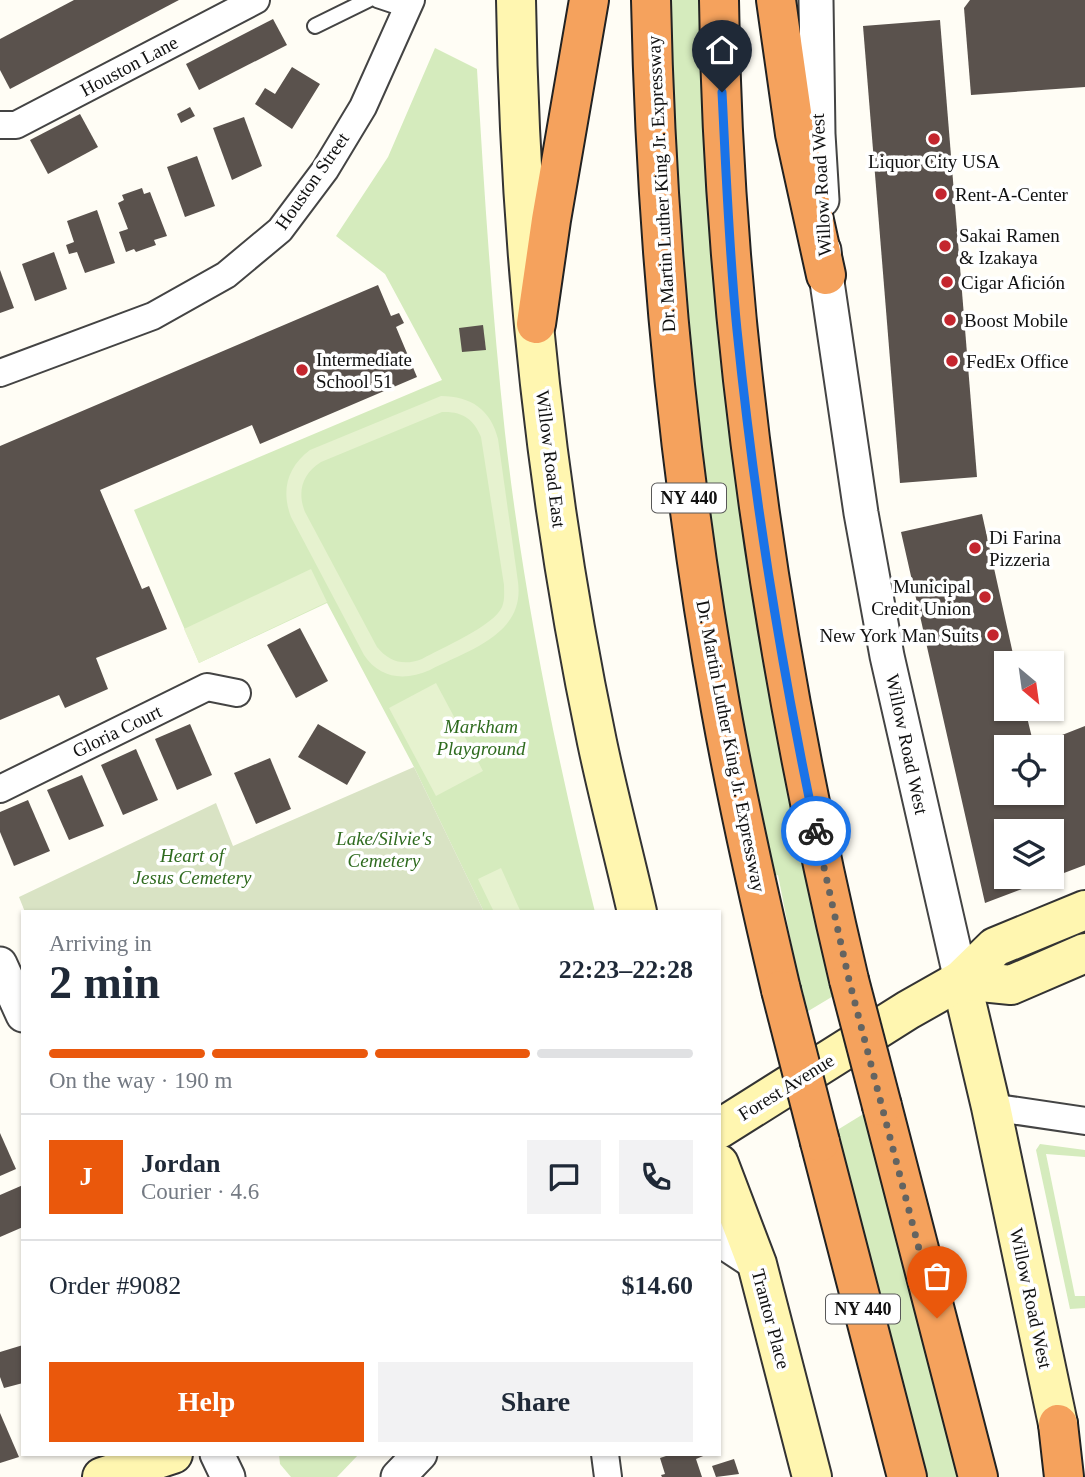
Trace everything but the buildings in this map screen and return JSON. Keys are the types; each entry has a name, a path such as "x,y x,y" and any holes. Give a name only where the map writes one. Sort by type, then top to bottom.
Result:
{"highway":[{"path":"536,324 589,0"},
{"name":"Dr. Martin Luther King Jr. Expressway","path":"651,0 660,239 692,527 724,724 781,990 907,1477"},
{"path":"719,0 729,234 737,330 774,610 790,706 849,980 978,1477"},
{"path":"776,0 794,134 826,275"},
{"path":"1058,1424 1064,1477"}],"main road":[{"name":"Willow Road East","path":"516,0 523,172 544,409 567,575 596,739 637,910"},
{"name":"Forest Avenue","path":"721,1128 908,1010 961,980 995,947 1085,911"},
{"path":"961,980 1011,985 1085,953"},
{"name":"Willow Road West","path":"961,980 991,1107 1058,1424"},
{"name":"Trantor Place","path":"721,1169 757,1264 812,1477"},
{"path":"102,1477 167,1456"}],"street":[{"name":"Houston Lane","path":"0,125 16,125 256,0"},
{"name":"Willow Road West","path":"816,0 818,134 826,275 861,513 887,656 961,980"},
{"name":"Houston Street","path":"0,373 153,316 226,275 280,230 325,170 363,107 409,5"},
{"name":"Gloria Court","path":"0,789 207,687 237,693"},
{"path":"1,970 21,1011"},
{"path":"991,1107 1085,1121"},
{"path":"721,1240 757,1264"},
{"name":"Willow Road West","path":"1058,1424 1074,1477"},
{"path":"218,1456 228,1477"},
{"path":"398,1477 418,1456"},
{"path":"605,1456 608,1477"}],"lane":[{"path":"315,26 368,0"},
{"path":"377,0 409,5"}],"green space":[{"path":"670,0 703,0 835,995 805,1013 778,875 773,876 732,659 700,440 678,220"},
{"name":"Markham Playground","path":"435,48 477,69 492,297 512,493 542,674 595,910 483,910 414,767 327,603 199,663 134,510 442,380 385,274 336,236 388,157"},
{"path":"441,396 470,402 485,413 498,439 518,582 518,600 513,615 503,628 476,647 430,670 411,676 394,676 370,663 288,507 287,489 291,472 310,450","holes":["442,412 466,417 475,425 481,437 504,585 504,602 489,622 466,636 422,659 397,661 377,647 305,512 301,497 303,484 309,472 321,462"]},
{"path":"311,569 327,602 199,663 184,629"},
{"path":"436,683 483,771 436,796 389,708"},
{"name":"Lake/Silvie's Cemetery","path":"414,767 483,910 24,910 19,897 216,803 233,846"},
{"path":"501,868 520,910 493,910 478,879"},
{"path":"865,1113 959,1477 926,1477 877,1290 875,1272 834,1132"},
{"path":"1040,1144 1085,1150 1085,1157 1046,1154 1075,1296 1085,1296 1085,1308 1070,1309 1036,1150"},
{"path":"279,1456 357,1456 337,1477 291,1477 280,1464"}],"way so far":[{"path":"816,831 849,980 937,1318"}],"place":[{"name":"Liquor City USA","path":"934,139"},
{"name":"Rent-A-Center","path":"941,194"},
{"name":"Sakai Ramen & Izakaya","path":"945,246"},
{"name":"Cigar Afición","path":"947,282"},
{"name":"Boost Mobile","path":"950,320"},
{"name":"FedEx Office","path":"952,361"},
{"name":"Intermediate School 51","path":"302,370"},
{"name":"Di Farina Pizzeria","path":"975,548"},
{"name":"Municipal Credit Union","path":"985,597"},
{"name":"New York Man Suits","path":"993,635"}],"route":[{"path":"722,92 729,234 749,425 774,610 790,706 816,831"}],"park label":[{"name":"Heart of Jesus Cemetery","path":"192,866"}]}
